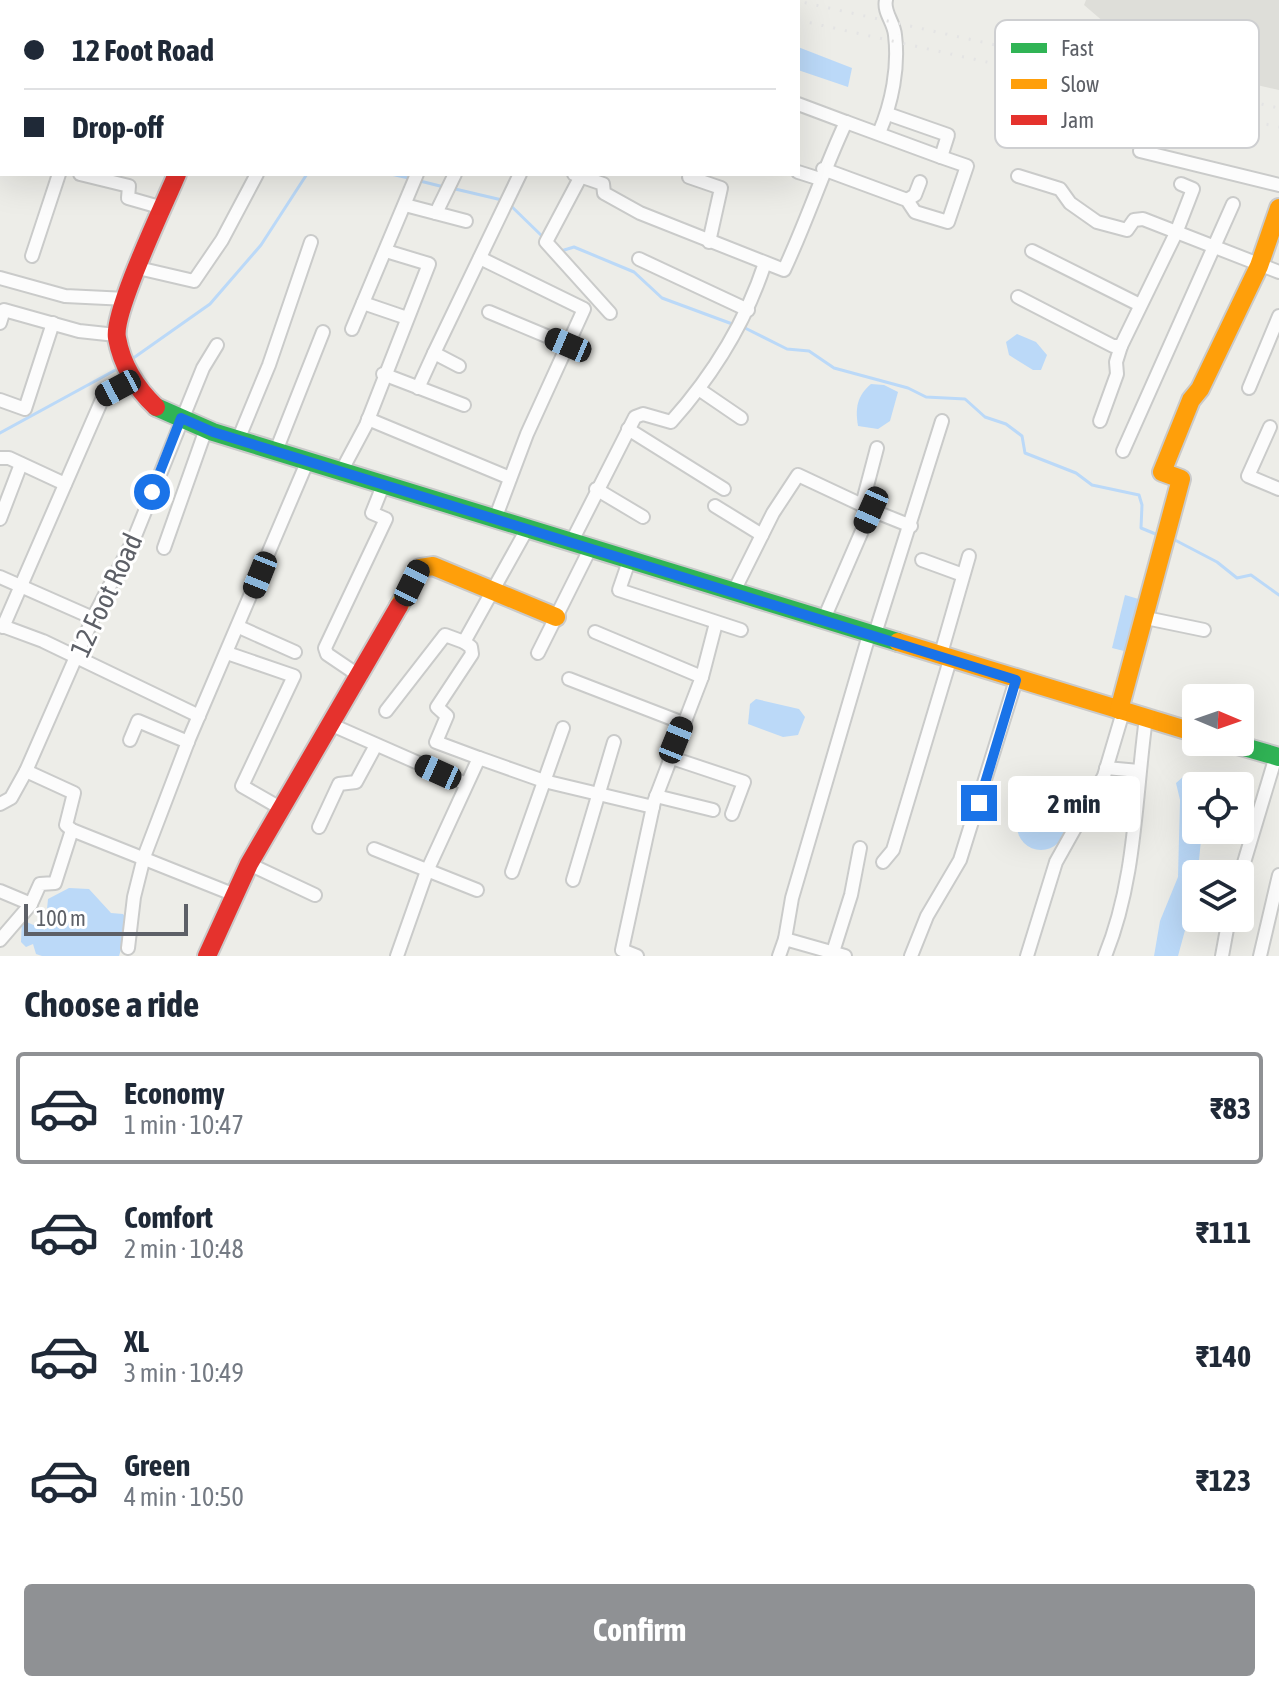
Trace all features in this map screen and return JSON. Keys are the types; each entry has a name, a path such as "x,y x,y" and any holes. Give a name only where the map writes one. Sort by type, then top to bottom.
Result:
{"street":[{"path":"879,133 888,114 897,61 895,32 884,7 886,0"},
{"path":"800,105 967,166 948,222 915,212 907,200 822,174 800,172"},
{"path":"888,114 948,135 941,157"},
{"path":"579,176 603,184 604,193 640,213 784,270 846,122"},
{"path":"1140,151 1279,185"},
{"path":"32,256 58,176"},
{"path":"176,176 138,268 116,335 129,371 155,407 238,440 1182,729"},
{"path":"138,268 194,281 222,240 256,176"},
{"path":"352,329 416,176"},
{"path":"436,213 454,176"},
{"path":"418,388 519,176"},
{"path":"576,176 546,242 610,313"},
{"path":"1018,176 1060,189 1070,203 1097,222 1118,230 1127,230 1137,218 1279,272"},
{"path":"689,177 721,188 709,242"},
{"path":"109,178 129,186 128,198 163,208"},
{"path":"907,200 915,195 920,182"},
{"path":"1100,421 1117,374 1116,362 1121,346 1176,233 1193,189 1181,184"},
{"path":"1123,451 1216,249 1233,204"},
{"path":"405,205 466,221"},
{"path":"1027,956 1060,852 1079,817 1091,804 1106,768 1181,479 1162,472 1191,400 1206,377 1259,266 1279,208"},
{"path":"238,440 269,365 311,242"},
{"path":"342,470 368,419 383,374 429,264 386,251"},
{"path":"1032,251 1140,305"},
{"path":"480,258 584,309 495,519"},
{"path":"639,259 748,310"},
{"path":"571,543 596,489 639,414 671,422 700,390 748,310 765,263"},
{"path":"0,278 65,296 127,299"},
{"path":"1018,297 1113,346 1121,346"},
{"path":"363,303 407,318"},
{"path":"0,323 4,310 116,335"},
{"path":"489,312 568,345"},
{"path":"1249,388 1279,316"},
{"path":"0,400 25,409 53,323"},
{"path":"276,451 323,332"},
{"name":"12 Foot Road","path":"0,804 11,798 26,771 93,618 133,541 181,418 217,345"},
{"path":"434,353 459,366"},
{"path":"129,371 104,395 2,626 77,656 199,716"},
{"path":"383,374 464,405"},
{"path":"700,390 741,418"},
{"path":"368,419 510,478"},
{"path":"779,956 792,898 871,636 911,526 942,421"},
{"path":"1270,427 1248,476 1279,489"},
{"path":"164,548 206,429"},
{"path":"628,429 724,489"},
{"path":"823,621 867,508 877,448"},
{"path":"0,458 65,484"},
{"path":"128,948 144,857 188,742 308,460"},
{"path":"0,519 21,464"},
{"path":"733,593 762,535 798,475 911,526"},
{"path":"361,677 327,654 325,648 386,519 372,513 384,483"},
{"path":"596,489 643,517"},
{"path":"715,506 762,535"},
{"path":"464,642 496,590 527,529"},
{"path":"538,653 590,549"},
{"path":"883,862 893,850 969,556"},
{"path":"922,560 963,575"},
{"path":"629,561 619,590 741,630"},
{"path":"207,956 249,864 361,677 420,568 433,566 556,617"},
{"path":"0,577 93,618"},
{"path":"1146,618 1204,630"},
{"path":"637,956 621,953 654,802 702,677 716,623"},
{"path":"239,627 295,652"},
{"path":"595,632 702,677"},
{"path":"386,711 445,635 464,642 471,647 472,654 437,705 447,716 435,740 544,781 601,794 713,810"},
{"path":"227,653 294,676 242,786 282,809"},
{"path":"569,679 683,723"},
{"path":"911,956 927,916 960,860 1016,680"},
{"path":"1105,956 1116,929 1128,872 1146,718"},
{"path":"130,740 138,721 188,742"},
{"path":"332,725 466,784"},
{"path":"512,872 563,728"},
{"path":"573,880 614,742"},
{"path":"319,827 339,784 356,782 376,745"},
{"path":"1245,860 1278,757 1254,750"},
{"path":"669,757 744,782 732,814"},
{"path":"397,956 427,871 479,758"},
{"path":"1106,768 1139,771"},
{"path":"26,771 74,793 66,825 72,830 235,895"},
{"path":"0,940 31,904 40,884 55,883 72,830"},
{"path":"785,939 839,954 860,848"},
{"path":"374,849 477,890"},
{"path":"249,864 315,895"},
{"path":"1260,956 1273,922 1279,875"},
{"path":"0,891 31,904"},
{"path":"1222,956 1226,932"}],"shaded area":[{"path":"1086,0 1279,0 1279,90 1259,85 1259,20 1102,20 1084,5"}],"water":[{"path":"800,48 852,68 848,87 800,71"},
{"path":"1017,334 1036,342 1047,355 1041,370 1033,370 1009,355 1006,342"},
{"path":"871,384 884,385 898,392 890,421 878,429 858,426 858,403"},
{"path":"1125,595 1142,600 1131,646 1124,651 1112,648"},
{"path":"756,699 799,709 805,717 798,735 783,737 748,724 750,704"},
{"path":"1182,778 1182,844 1201,844 1199,860 1182,860 1182,932 1185,932 1178,956 1154,956 1160,921 1178,877 1180,800 1176,783"},
{"path":"1041,802 1058,809 1065,826 1058,843 1041,850 1024,843 1017,826 1024,809"},
{"path":"69,888 89,889 111,913 123,914 129,922 119,956 42,956 36,954 33,944 26,947 21,942 22,920 45,930 48,899"}],"waterway":[{"path":"132,359 210,304 261,245 306,176"},
{"path":"400,176 413,179"},
{"path":"420,181 444,187"},
{"path":"451,188 502,200"},
{"path":"509,204 543,237"},
{"path":"561,251 574,247 634,272 662,298 735,325"},
{"path":"743,327 787,349 809,351 834,368 908,388 926,397 965,399 985,417 1006,424 1022,436 1025,453 1076,473 1092,485 1139,495 1141,528 1158,535"},
{"path":"0,433 119,368"},
{"path":"1173,539 1217,562 1237,578 1251,575 1279,595"}],"railway":[{"path":"800,2 995,45"},
{"path":"800,20 995,64"},
{"path":"1259,104 1279,108"},
{"path":"1259,123 1279,127"}],"traffic: fast":[{"path":"156,407 213,432 898,642"},
{"path":"1254,750 1279,757"}],"traffic: slow":[{"path":"1119,710 1181,479 1162,472 1191,400 1200,389 1259,266 1279,208"},
{"path":"399,606 420,568 433,566 556,617"},
{"path":"898,642 1182,729"}],"traffic: jam":[{"path":"156,407 127,367 119,348 118,325 131,283 176,176"},
{"path":"207,956 249,864 399,606"}],"route":[{"path":"152,492 181,418 213,432 1016,680 979,803"}]}
